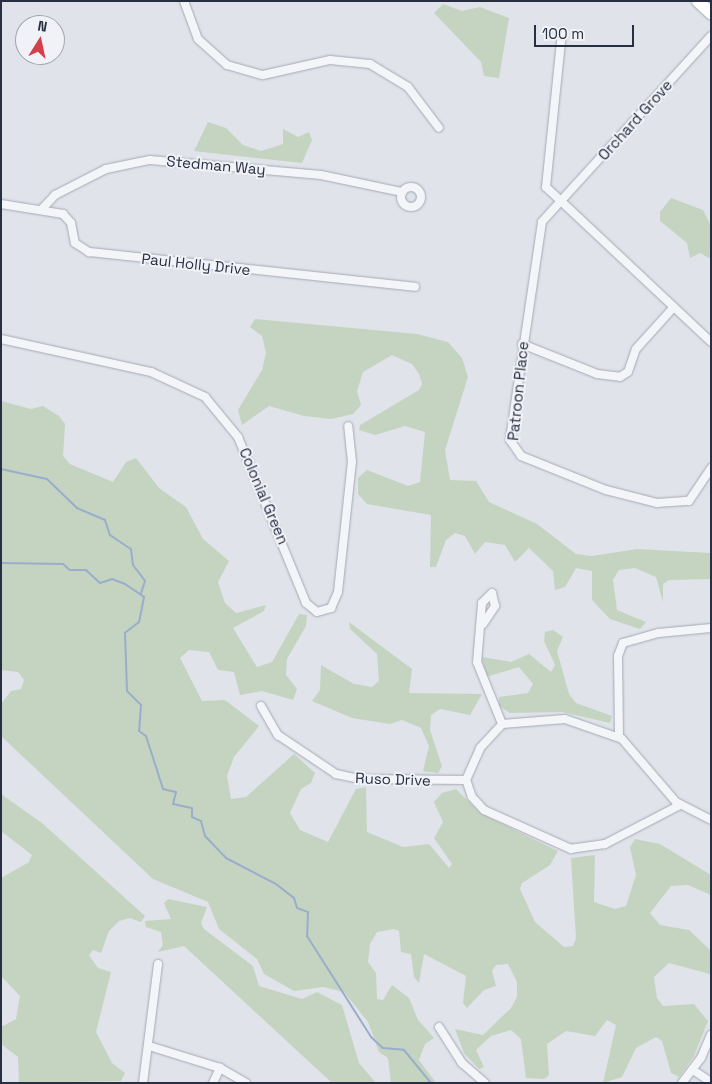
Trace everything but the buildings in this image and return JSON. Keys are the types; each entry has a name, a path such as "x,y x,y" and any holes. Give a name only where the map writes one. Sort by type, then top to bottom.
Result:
{"main road":[{"path":"698,1 711,13"}],"street":[{"path":"184,1 198,39 227,65 263,74 330,60 370,64 408,87 439,128"},
{"path":"562,32 544,177 558,202 711,342"},
{"name":"Orchard Grove","path":"558,202 711,36"},
{"name":"Stedman Way","path":"42,209 55,195 106,169 150,160 321,175 402,192"},
{"name":"Patroon Place","path":"558,202 538,232 510,440 518,454 606,490 668,504 692,499 711,468"},
{"name":"Paul Holly Drive","path":"1,204 42,209 66,216 75,243 89,252 415,287"},
{"path":"522,344 597,374 620,377 628,372 636,349 673,308"},
{"name":"Colonial Green","path":"1,339 158,374 204,397 238,437 306,603 317,612 331,608 338,592 352,462 348,426"},
{"path":"483,624 478,667 502,724"},
{"path":"619,737 618,656 623,643 659,633 711,628"},
{"name":"Ruso Drive","path":"261,706 278,735 336,774 360,779 466,780"},
{"path":"680,805 612,841 577,850 484,810 472,797 466,780 480,748 502,724 564,719 619,737 680,805 711,820"},
{"path":"143,1083 158,964"},
{"path":"439,1027 462,1063 485,1083"},
{"path":"682,1083 693,1070 711,1034"},
{"path":"149,1046 220,1068 246,1083"},
{"path":"213,1083 220,1068"},
{"path":"693,1070 711,1082"}],"green space":[{"path":"443,4 462,11 480,7 509,18 499,78 484,76 481,62 434,13"},
{"path":"208,122 226,128 243,145 261,151 283,144 283,129 298,137 309,132 312,140 302,163 194,151"},
{"path":"671,198 703,210 711,226 711,259 700,253 690,258 687,243 660,221 660,212"},
{"path":"255,319 417,334 448,342 462,358 468,377 445,450 450,480 476,481 489,502 537,524 576,554 592,556 637,549 711,553 711,579 669,580 663,584 663,602 656,577 635,568 619,570 613,580 617,610 646,622 640,629 610,619 592,600 592,571 576,568 565,587 555,590 553,571 529,548 515,562 505,545 485,542 475,554 465,536 455,533 446,540 436,567 430,567 431,515 367,504 358,494 358,478 367,470 408,486 420,482 425,432 405,426 375,435 359,430 360,425 419,390 422,384 419,374 412,364 392,355 363,372 357,391 361,405 353,414 331,419 304,416 269,406 242,425 238,410 262,370 266,353 262,336 250,327"},
{"path":"1,401 31,409 43,406 59,416 65,424 63,456 70,464 113,482 126,462 136,458 159,488 186,507 203,539 229,561 218,582 225,603 236,613 266,605 264,611 233,628 257,667 272,662 299,614 307,615 306,626 287,659 286,675 297,689 293,700 262,691 240,695 234,672 218,670 209,652 189,650 180,658 202,701 225,700 259,726 234,757 227,776 231,799 246,797 294,754 315,773 311,783 301,789 290,813 300,830 328,842 356,789 366,787 367,832 403,847 429,844 449,868 452,864 434,838 443,822 434,802 442,793 456,789 480,813 558,851 550,865 522,883 520,889 535,922 564,947 573,946 576,938 571,858 595,855 594,902 615,909 626,906 636,875 630,847 635,839 660,844 711,875 711,895 688,885 671,886 650,913 660,925 689,930 711,951 710,974 669,963 654,977 657,998 663,1006 694,1004 708,1021 694,1056 679,1077 671,1073 662,1041 656,1037 636,1048 622,1077 603,1083 616,1025 607,1020 595,1036 566,1031 547,1044 549,1075 544,1079 526,1078 521,1039 511,1030 491,1036 476,1050 484,1067 479,1069 464,1053 455,1029 483,1035 511,1008 517,997 517,982 508,964 496,965 492,971 496,986 484,990 467,1008 463,1003 466,976 424,954 419,983 414,977 411,954 401,952 399,931 394,929 377,932 370,944 368,962 376,973 377,999 383,1000 392,985 409,998 418,1020 434,1038 425,1044 419,1060 436,1083 391,1083 388,1058 379,1052 368,1022 344,992 323,987 294,991 264,974 257,959 219,929 208,902 153,879 1,736 1,704 11,691 21,689 24,680 18,672 1,670"},
{"path":"349,622 412,669 409,693 482,694 470,715 440,709 431,715 430,730 442,766 438,773 423,771 429,746 421,728 402,720 390,724 352,718 312,701 320,690 321,665 354,684 372,687 379,681 377,654 350,629"},
{"path":"553,630 563,637 557,651 569,694 576,703 612,716 610,723 562,712 510,713 499,706 499,697 528,693 533,684 519,667 486,677 482,657 511,662 529,654 551,672 555,665 544,641 545,632"},
{"path":"1,794 42,823 145,916 141,922 130,918 119,921 109,931 101,953 93,950 89,955 98,968 111,972 96,1032 112,1063 125,1073 121,1081 19,1083 18,1057 1,1044 1,1027 16,1019 20,996 1,976 1,878 29,862 32,855 1,831"},
{"path":"168,899 207,907 201,923 204,929 253,966 259,986 302,999 317,992 342,1005 359,1063 376,1083 332,1083 184,946 158,952 163,945 161,932 146,927 145,921 171,919 164,903"}],"waterway":[{"path":"1,469 47,479 77,508 105,520 110,535 131,549 133,565 145,581 141,593"},
{"path":"1,563 63,564 70,570 86,570 100,583 112,579 125,584 144,597 139,622 125,633 127,691 141,705 139,731 146,736 163,789 176,792 173,804 192,808 192,817 201,821 205,836 226,858 276,884 294,898 297,908 308,912 307,936 371,1037 383,1048 404,1050 431,1083"}]}
